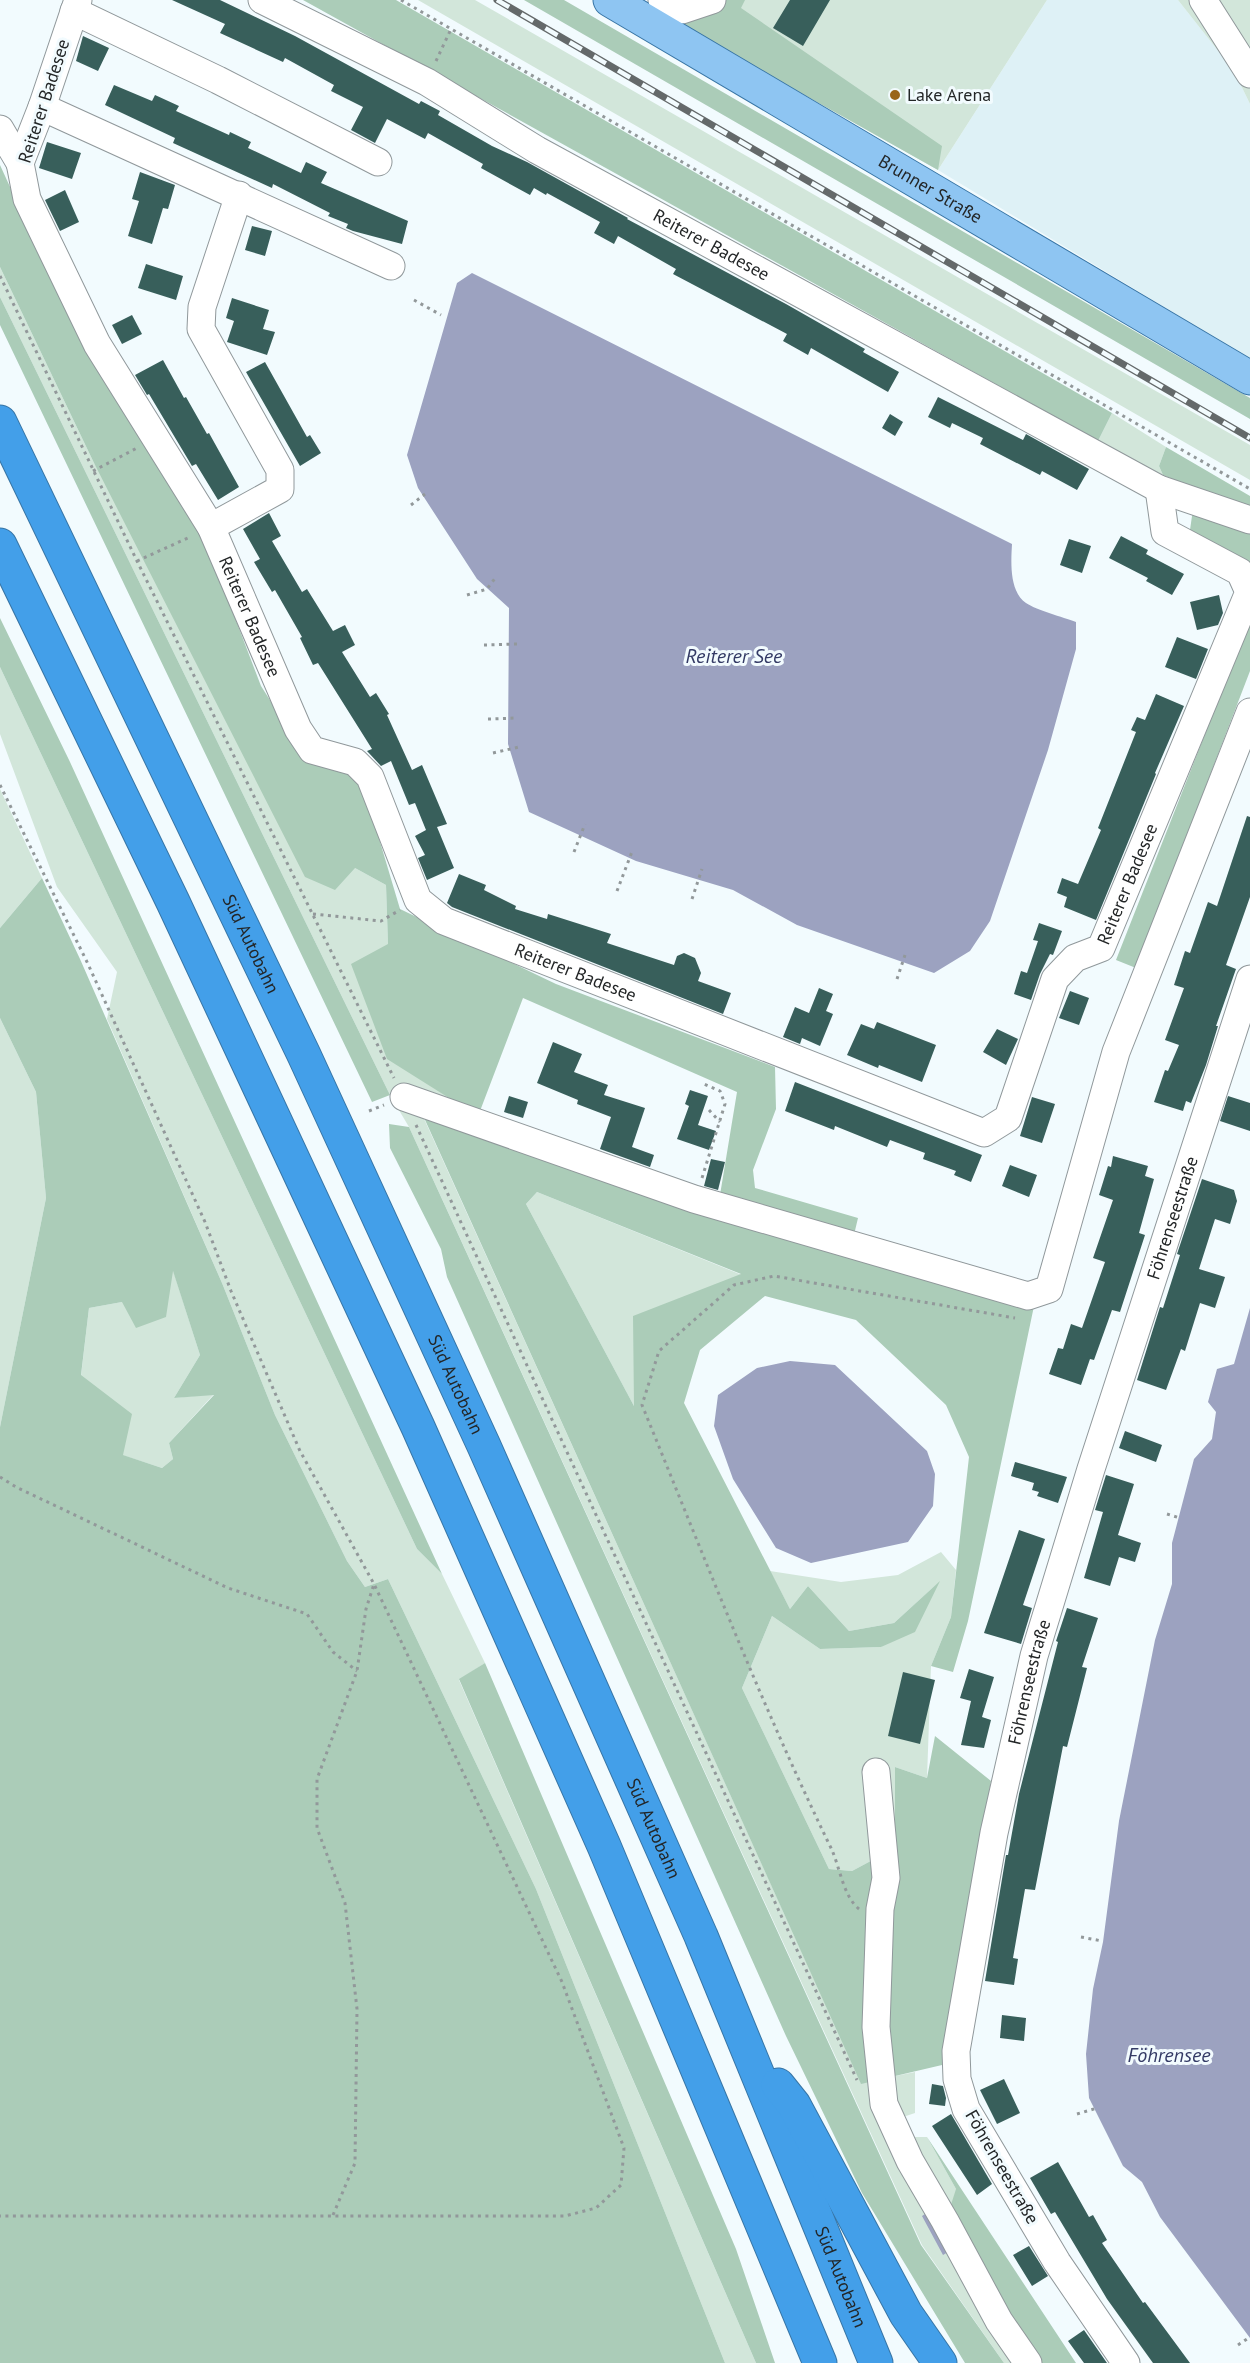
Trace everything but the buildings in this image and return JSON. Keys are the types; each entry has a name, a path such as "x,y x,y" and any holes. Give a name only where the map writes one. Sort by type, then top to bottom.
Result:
{"highway":[{"name":"Süd Autobahn","path":"0,422 383,1225 687,1903 876,2363"},
{"path":"0,545 178,912 418,1427 604,1846 808,2348 820,2363"},
{"path":"744,2039 794,2105 906,2314 940,2363"}],"main road":[{"name":"Brunner Straße","path":"610,0 1250,378"}],"street":[{"name":"Reiterer Badesee","path":"262,0 427,81 537,150 1159,489 1250,520"},
{"path":"662,0 682,10 712,0"},
{"path":"1203,0 1250,74"},
{"name":"Reiterer Badesee","path":"76,6 42,107 20,163 27,199 96,344 211,527 298,729 312,750 355,762 370,777 418,900 444,921 984,1133 1008,1118 1055,979 1075,958 1101,948 1249,592 1240,572 1165,532 1159,489"},
{"path":"76,6 378,162"},
{"path":"42,107 391,266"},
{"path":"0,129 20,163"},
{"path":"211,527 280,489 280,470 201,329 202,307 239,195"},
{"path":"404,1097 694,1199 1028,1296 1049,1289 1116,1052 1250,712"},
{"name":"Föhrenseestraße","path":"1126,2363 1057,2262 966,2109 957,2079 956,2051 994,1833 1034,1656 1091,1469 1250,979"},
{"path":"876,1772 886,1878 880,1909 876,2027 884,2104 910,2161 999,2321 1028,2363"}],"path":[{"path":"401,0 1250,489"},
{"path":"427,81 451,29"},
{"path":"0,276 93,471 404,1097 860,2085"},
{"path":"414,300 441,315"},
{"path":"93,471 117,458"},
{"path":"411,505 425,494"},
{"path":"138,561 170,547"},
{"path":"467,595 487,588 495,577"},
{"path":"484,645 517,644"},
{"path":"488,719 517,718"},
{"path":"493,753 519,747"},
{"path":"0,784 88,964 205,1222 231,1291 300,1451 374,1584 562,1982 624,2148 621,2185 596,2208 565,2216 0,2216"},
{"path":"574,852 585,824"},
{"path":"617,891 633,849"},
{"path":"692,899 702,869"},
{"path":"313,914 381,921"},
{"path":"897,979 905,955"},
{"path":"694,1199 725,1104 720,1091 704,1084"},
{"path":"709,1110 720,1122"},
{"path":"880,1909 862,1913 851,1903 838,1862 794,1772 642,1405 659,1351 734,1286 764,1278 774,1276 1024,1319"},
{"path":"0,1477 16,1487 228,1588 307,1614 333,1652 357,1671"},
{"path":"1167,1514 1180,1518"},
{"path":"333,2215 355,2163 357,2009 345,1903 317,1828 317,1779 357,1671 366,1609 374,1584"},
{"path":"1081,1937 1102,1941"},
{"path":"1077,2114 1097,2108"},
{"path":"1238,2345 1250,2337"}],"shaded area":[{"path":"1047,0 1178,0 1234,71 1250,104 1250,359 938,170"}],"green space":[{"path":"303,0 396,0 1112,413 1098,441"},
{"path":"418,0 475,0 1250,445 1250,480"},
{"path":"524,0 564,0 1250,398 1250,419"},
{"name":"Lake Arena","path":"659,0 1047,0 938,170 671,20"},
{"path":"659,0 745,0 741,8 942,146 938,170 671,20"},
{"path":"1178,0 1250,0 1250,104 1234,71"},
{"path":"0,165 69,316 200,526 261,686 303,752 361,778 400,909 556,984 775,1067 776,1109 753,1170 755,1188 858,1218 853,1239 719,1201 737,1092 523,998 480,1111 449,1098 387,1059 351,964 388,944 386,885 355,868 335,890 305,877 94,463 0,267"},
{"path":"0,267 94,463 355,868 386,885 388,944 480,1111 421,1112 861,2083 915,2072 915,2113 900,2118 909,2137 927,2137 956,2189 1039,2363 1004,2363 922,2245 409,1127 390,1095 0,297"},
{"path":"0,297 390,1095 372,1102 0,325"},
{"path":"1112,413 1166,447 1159,466 1163,475 1098,441"},
{"path":"1166,447 1250,496 1250,512 1163,475 1159,466"},
{"path":"1193,509 1250,532 1250,563 1190,530"},
{"path":"0,618 70,762 442,1574 417,1549 0,667"},
{"path":"1250,620 1250,671 1136,968 1116,960"},
{"path":"0,667 417,1549 442,1574 485,1663 459,1680 756,2363 725,2363 536,1889 388,1579 365,1587 347,1561 275,1415 222,1283 107,1019 117,972 57,887 0,734"},
{"path":"0,789 42,878 0,928"},
{"path":"42,878 80,959 222,1283 275,1415 347,1561 365,1587 388,1579 536,1889 725,2363 0,2363 0,1427 46,1198 36,1092 0,1018 0,928","holes":["173,1271 200,1355 174,1398 214,1395 169,1443 173,1459 162,1468 123,1455 132,1414 81,1375 89,1308 122,1302 136,1328 166,1317"]},
{"path":"0,1018 36,1092 46,1198 0,1427"},
{"path":"421,1111 1034,1306 968,1621 953,1672 931,1666 951,1617 969,1457 946,1405 856,1320 765,1296 700,1350 684,1403 790,1609 808,1586 849,1631 894,1623 940,1581 915,1632 881,1647 820,1649 772,1616 742,1688 829,1869 852,1871 895,1848 895,1767 927,1778 935,1736 991,1781 942,2065 861,2084","holes":["537,1192 741,1274 633,1316 634,1406 526,1204"]},
{"path":"389,1124 409,1127 921,2245 1004,2363 965,2363 862,2193 786,2036 447,1277 441,1249 390,1148"},
{"path":"537,1192 742,1275 635,1408 526,1204"},
{"path":"173,1270 200,1355 174,1398 214,1394 169,1443 173,1459 162,1468 122,1455 81,1376 89,1308 122,1302"},
{"path":"941,1552 956,1570 951,1617 931,1666 927,1778 895,1767 895,1848 852,1871 829,1869 742,1688 772,1616 820,1649 881,1647 938,1583 894,1623 849,1631 808,1586 790,1609 770,1571 841,1582 898,1575"},
{"path":"485,1663 736,2249 775,2363 756,2363 459,1679"},
{"path":"927,2137 1076,2363 1039,2363 949,2211 956,2189"}],"water":[{"name":"Reiterer See","path":"472,273 1012,544 1012,576 1020,598 1036,608 1076,622 1076,649 1048,750 990,921 970,951 934,973 797,925 733,890 636,861 529,812 508,744 509,608 477,579 418,488 407,455 457,283"},
{"name":"Föhrensee","path":"1250,1308 1250,2338 1160,2217 1142,2182 1123,2166 1089,2098 1086,2054 1093,1989 1103,1942 1119,1821 1155,1640 1172,1584 1172,1543 1194,1459 1212,1439 1216,1412 1208,1402 1217,1369 1234,1364"},
{"path":"790,1361 835,1365 927,1451 935,1474 933,1506 908,1542 811,1563 776,1548 733,1479 714,1426 718,1395 757,1368"},
{"path":"931,2210 953,2249 943,2255 922,2216"}],"railway":[{"path":"497,0 1250,438"}],"place":[{"name":"Lake Arena","path":"895,95"}]}
